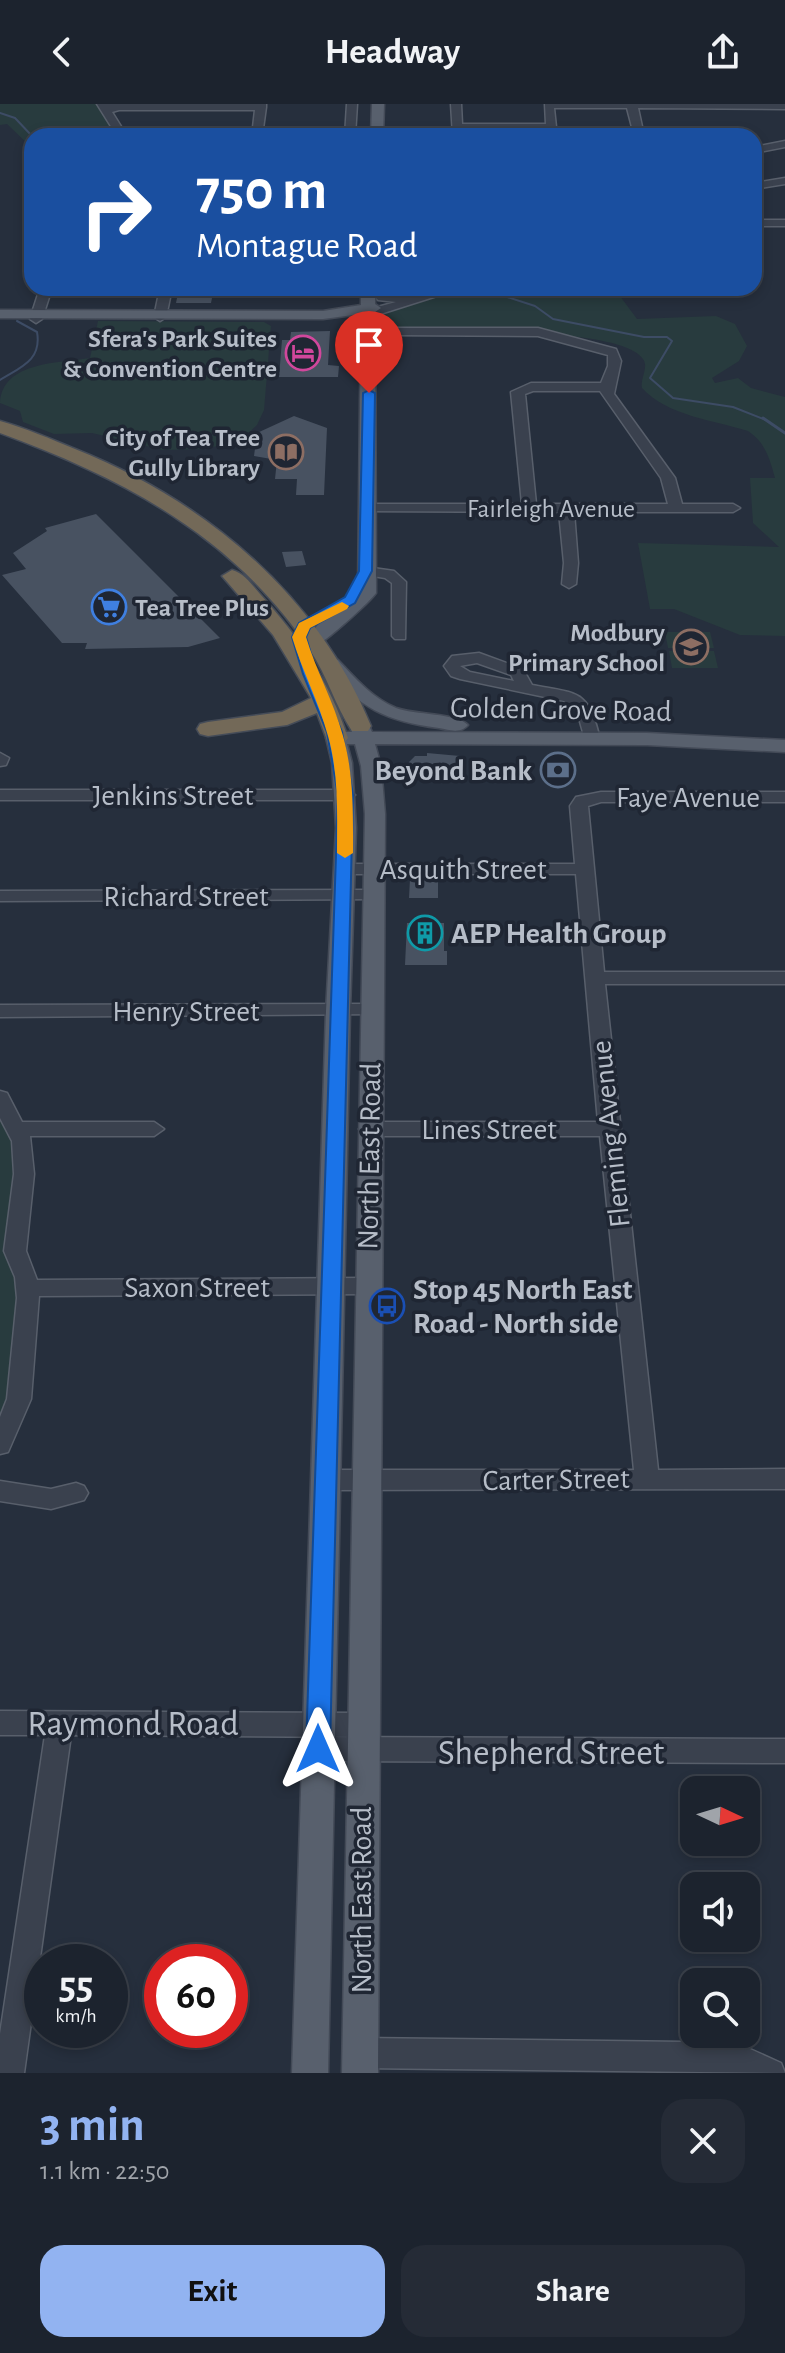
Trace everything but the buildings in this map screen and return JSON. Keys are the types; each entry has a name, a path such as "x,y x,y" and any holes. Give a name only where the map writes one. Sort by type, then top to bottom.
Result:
{"highway":[{"name":"North East Road","path":"0,427 82,457 149,490 193,518 215,551 266,613 320,668 362,732"},
{"name":"North East Road","path":"0,439 110,486 215,551 310,633 320,668 323,701 335,732"},
{"path":"208,729 287,718 323,701"}],"main road":[{"path":"377,128 378,104"},
{"path":"263,314 342,310 358,305 364,296"},
{"path":"310,633 350,612 367,593 370,296"},
{"path":"160,315 308,318 371,311"},
{"path":"0,317 338,314 371,311"},
{"path":"320,668 378,710 461,731"},
{"path":"371,766 386,749 394,745 461,731"},
{"name":"Golden Grove Road","path":"335,732 785,734"},
{"name":"North East Road","path":"310,2073 346,795 335,732"},
{"name":"North East Road","path":"360,2063 375,814 371,766 362,732"},
{"name":"Golden Grove Road","path":"591,732 785,746"}],"street":[{"path":"350,128 352,104"},
{"path":"456,104 458,128"},
{"path":"103,107 261,105 258,128"},
{"path":"553,128 549,105 785,106"},
{"path":"632,106 637,128"},
{"path":"103,107 117,128"},
{"path":"762,146 785,144"},
{"path":"762,185 785,181"},
{"path":"762,223 785,223"},
{"path":"37,316 43,296"},
{"path":"160,315 164,296"},
{"path":"381,296 408,299"},
{"path":"371,311 418,296"},
{"path":"371,311 426,296"},
{"path":"396,332 553,335 614,354 615,368 606,387 607,394 668,478 676,508"},
{"path":"529,508 518,392 531,387 606,387"},
{"name":"Fairleigh Avenue","path":"368,508 733,508"},
{"path":"566,508 571,563 569,584"},
{"path":"366,571 389,574 399,582 400,636"},
{"path":"525,687 569,697 585,709 591,732"},
{"name":"Jenkins Street","path":"0,795 346,795"},
{"name":"Faye Avenue","path":"591,797 785,797"},
{"name":"Fleming Avenue","path":"591,797 579,806 583,869 647,1477"},
{"name":"Asquith Street","path":"344,869 583,869"},
{"name":"Richard Street","path":"0,896 373,895"},
{"path":"595,978 785,978"},
{"name":"Henry Street","path":"0,1011 371,1010"},
{"path":"0,1098 18,1129 24,1174 15,1251 26,1277 27,1288 19,1399 0,1445"},
{"path":"18,1129 154,1129"},
{"name":"Lines Street","path":"369,1129 609,1129"},
{"name":"Saxon Street","path":"27,1288 367,1286"},
{"name":"Carter Street","path":"327,1480 785,1479"},
{"path":"0,1491 51,1499 76,1493"},
{"name":"Raymond Road","path":"0,1723 60,1723 318,1736"},
{"path":"9,2073 60,1723"},
{"name":"Shepherd Street","path":"318,1736 785,1751"},
{"path":"360,2063 685,2057 750,2064 770,2073"}],"shaded area":[{"path":"0,104 102,104 117,128 24,128 24,140 7,124 0,125"},
{"path":"429,296 620,296 637,319 716,316 735,324 747,346 739,361 712,378 715,383 738,378 751,388 785,397 785,636 740,635 674,609 650,609 638,543 779,547 753,523 750,478 775,478 763,446 748,431 678,411 653,397 642,388 643,359 627,348 598,340 518,332 377,332 374,312"},
{"path":"98,321 264,322 271,326 264,410 257,425 246,435 225,444 205,449 163,450 92,433 54,434 23,422 20,411 0,403 3,389 22,372 49,363 90,358"},
{"path":"665,632 710,632 714,648 668,648"},
{"path":"669,651 714,651 718,668 672,668"},
{"path":"0,1114 15,1154 19,1286 14,1380 0,1422"}],"waterway":[{"path":"0,113 15,118 24,128"},
{"path":"504,296 535,306 553,319 644,337 667,337 672,341 650,378 673,398 733,407 766,420"},
{"path":"0,380 28,362 36,349 37,332 17,321"},
{"path":"766,420 785,433"}],"slow traffic":[{"path":"342,606 304,626 299,637 310,674 335,732 342,763 346,795 345,853"}],"place":[{"name":"Sfera's Park Suites & Convention Centre","path":"303,353"},
{"name":"City of Tea Tree Gully Library","path":"286,452"},
{"name":"Tea Tree Plus","path":"109,607"},
{"name":"Modbury Primary School","path":"691,647"},
{"name":"Beyond Bank","path":"558,770"},
{"name":"AEP Health Group","path":"425,933"},
{"name":"Stop 45 North East Road - North side","path":"387,1306"}],"route":[{"path":"318,1749 346,795 335,732 310,674 299,637 304,626 345,605 357,592 366,571 369,393"}]}
